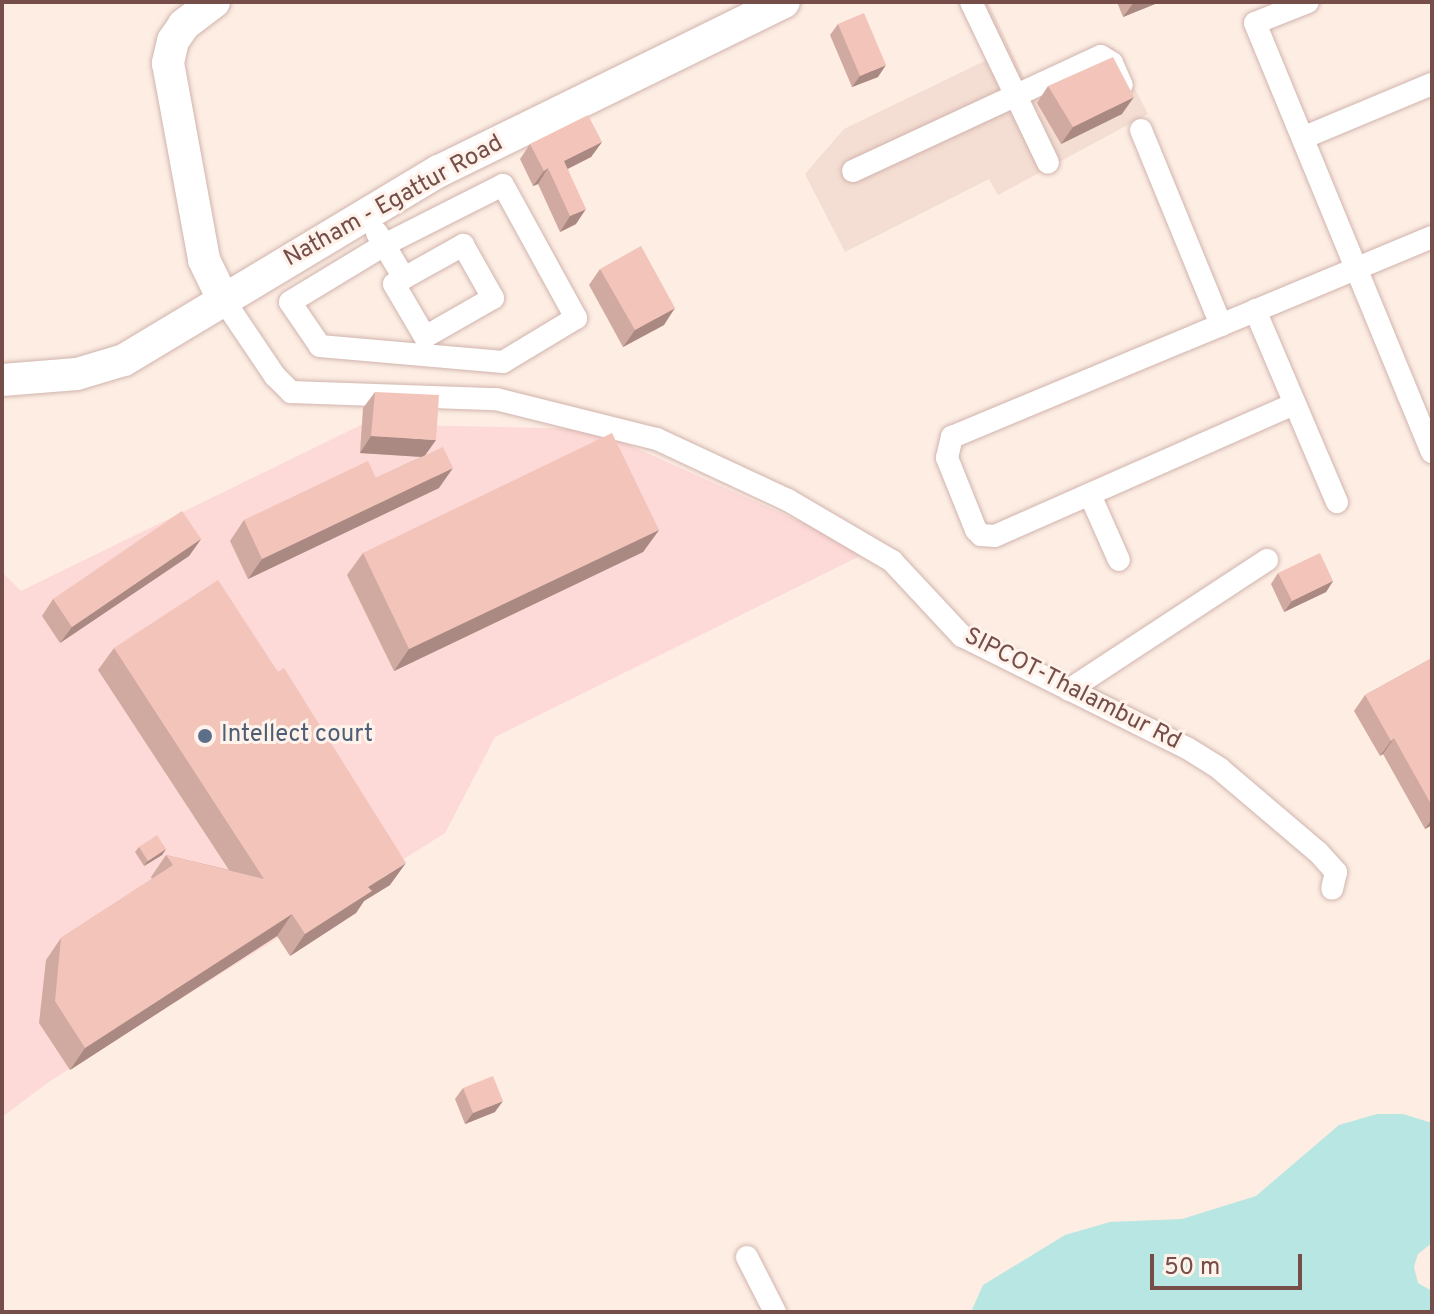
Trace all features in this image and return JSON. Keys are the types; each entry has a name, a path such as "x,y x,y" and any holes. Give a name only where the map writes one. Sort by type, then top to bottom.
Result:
{"street":[{"name":"SIPCOT-Thalambur Rd","path":"214,2 184,25 173,41 168,63 204,260 223,299 275,376 291,392 496,399 657,439 749,480 892,561 962,636 1187,748 1220,769 1318,852 1336,872 1332,889"},
{"name":"Natham - Egattur Road","path":"2,380 77,374 124,360 439,171 784,2"},
{"path":"971,2 1048,163"},
{"path":"1308,2 1255,23 1305,137 1432,452"},
{"path":"853,171 1101,56 1112,63 1126,94"},
{"path":"1305,137 1432,84"},
{"path":"1141,130 1221,325"},
{"path":"503,185 576,318 503,362 320,346 290,302 384,245 503,185"},
{"path":"366,215 404,278"},
{"path":"1294,404 995,536 981,535 970,518 951,470 947,447 952,437 1432,237"},
{"path":"463,245 493,298 425,337 394,284 404,278 463,245"},
{"path":"1255,310 1337,502"},
{"path":"1090,495 1119,560"},
{"path":"1069,690 1267,560"},
{"path":"747,1257 775,1312"}],"shaded area":[{"path":"964,2 988,2 1028,86 1113,47 1148,114 998,195 989,179 845,252 805,174 844,129 993,57"},
{"path":"363,424 593,429 868,552 495,737 445,833 50,1081 2,1117 2,572 21,591"}],"water":[{"path":"1377,1114 1403,1114 1432,1123 1432,1243 1418,1254 1414,1267 1418,1283 1432,1291 1432,1312 971,1312 983,1285 1065,1235 1110,1222 1182,1219 1256,1196 1339,1125"}],"building":[{"path":"864,13 886,65 860,76 838,24"},
{"path":"1113,57 1134,97 1073,127 1048,86"},
{"path":"588,115 602,142 564,161 586,209 570,216 548,168 544,171 530,144"},
{"path":"641,246 675,308 635,330 600,269"},
{"path":"375,392 439,395 436,440 371,436"},
{"path":"612,433 659,530 409,649 363,553"},
{"path":"443,447 453,468 262,559 244,520 368,461 376,478"},
{"path":"182,511 201,539 72,627 53,599"},
{"path":"1320,553 1333,581 1292,601 1278,573"},
{"path":"218,580 278,672 284,668 406,863 368,887 372,891 305,934 292,914 85,1048 55,1001 61,938 173,865 166,855 264,879 114,648"},
{"path":"1432,658 1432,806 1394,738 1391,741 1365,695"},
{"path":"157,835 166,849 148,861 139,847"},
{"path":"493,1076 503,1101 473,1113 463,1088"}],"place":[{"name":"Intellect court","path":"205,736"}]}
